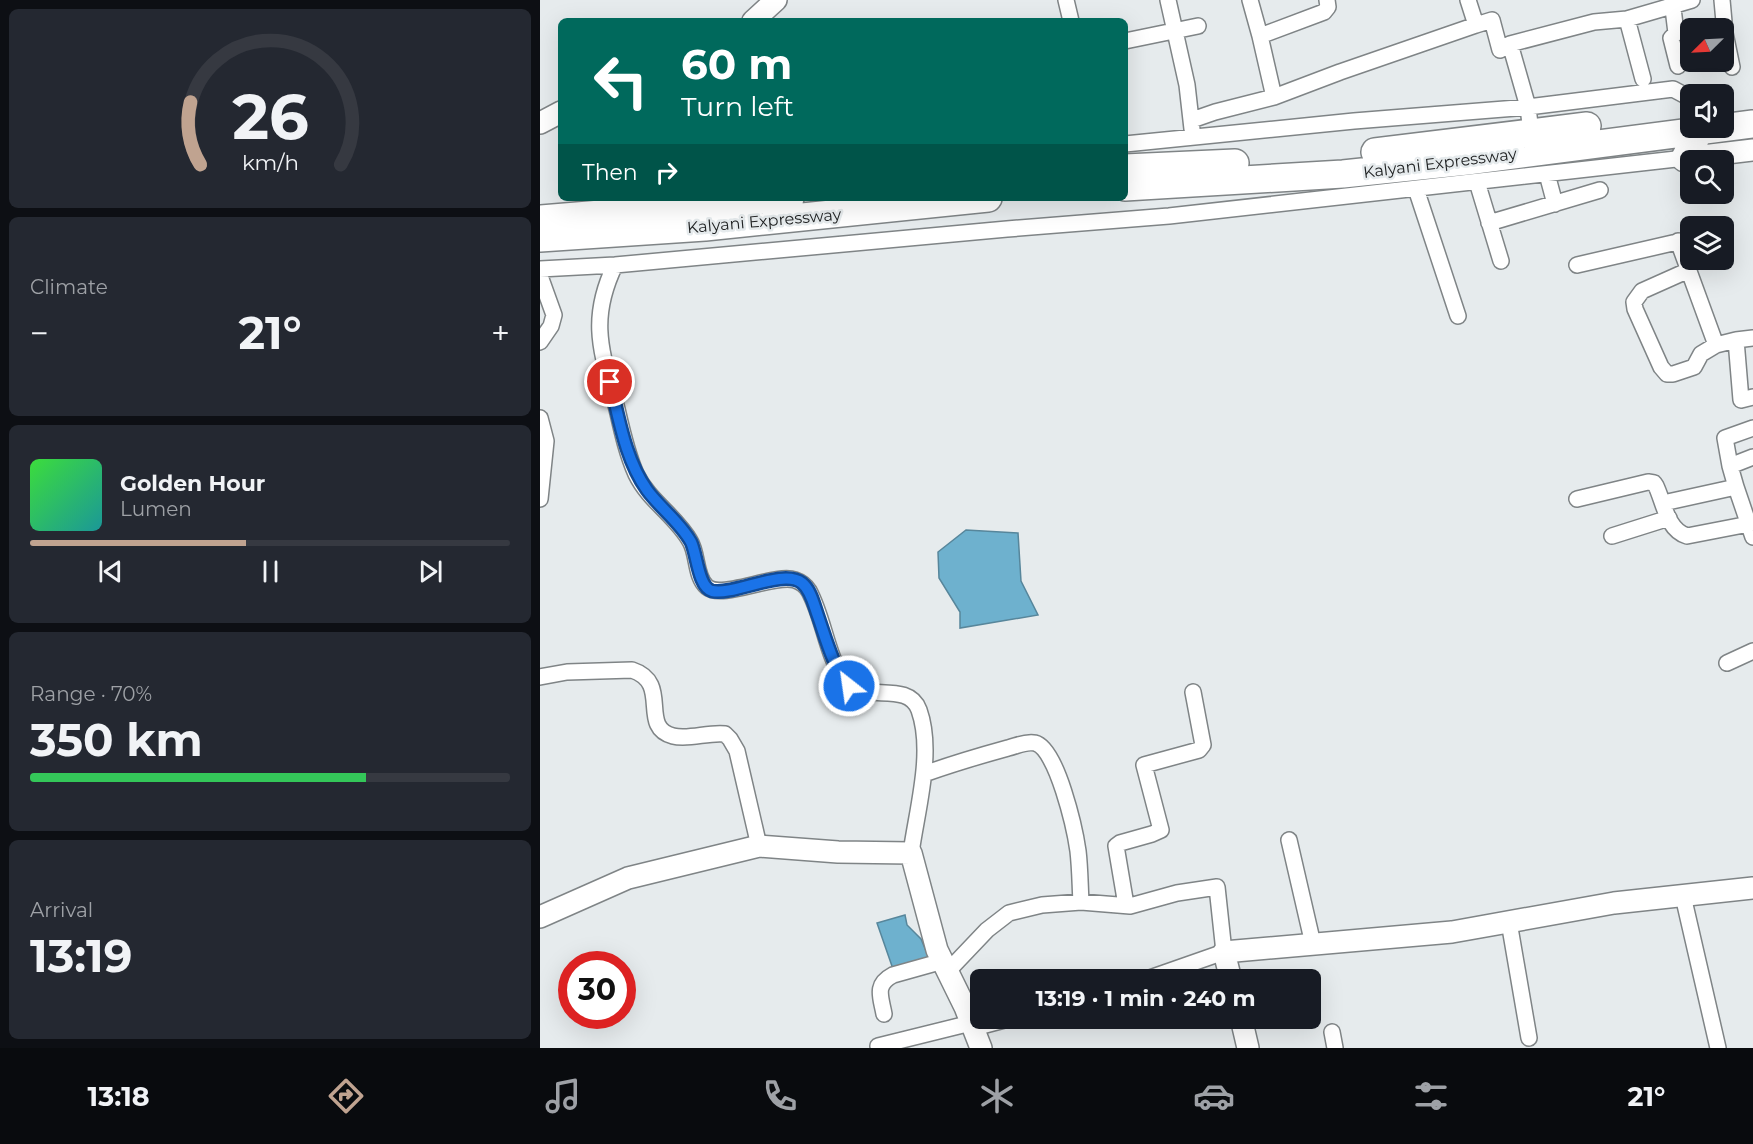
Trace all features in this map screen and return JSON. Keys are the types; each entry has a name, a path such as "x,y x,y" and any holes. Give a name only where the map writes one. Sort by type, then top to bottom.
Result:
{"highway":[{"path":"1734,109 1753,106"},
{"name":"Kalyani Expressway","path":"1128,168 1345,155 1530,120 1680,122"},
{"name":"Kalyani Expressway","path":"1734,123 1753,124"},
{"name":"Kalyani Expressway","path":"1128,187 1365,172 1467,161 1680,125"},
{"name":"Kalyani Expressway","path":"540,219 684,203 726,201"},
{"name":"Kalyani Expressway","path":"540,238 705,227 959,201"}],"street":[{"path":"756,18 776,0"},
{"path":"1066,0 1070,18"},
{"path":"1168,0 1187,85 1192,120 1191,138"},
{"path":"1250,0 1274,97"},
{"path":"1260,36 1324,12 1328,7 1327,0"},
{"path":"1468,0 1476,25"},
{"path":"1192,120 1274,97 1492,20 1500,50 1510,44 1594,22 1627,20 1672,3 1692,0"},
{"path":"1722,0 1724,18"},
{"path":"1672,3 1676,33 1671,38 1678,66"},
{"path":"1627,20 1643,80"},
{"path":"1128,40 1198,26"},
{"path":"1510,44 1530,120"},
{"path":"1128,144 1354,121 1530,120 1673,89 1680,93"},
{"path":"540,123 558,114"},
{"path":"1734,152 1753,150"},
{"path":"540,269 615,265 1169,216 1680,159"},
{"path":"1548,174 1555,204"},
{"path":"1477,182 1501,261"},
{"path":"1416,189 1458,316"},
{"path":"1489,223 1600,190"},
{"path":"1577,265 1680,241"},
{"path":"615,265 603,294 599,315 599,341 626,445 637,475 657,504 682,529 692,544 702,580 706,586 712,591 777,580 794,579 802,583 809,592 830,651 843,679 849,686 860,692 891,693 909,697 914,701 923,725 925,746 924,774 911,853 937,950 978,1038"},
{"path":"1716,345 1689,270 1642,291 1634,302 1661,367 1667,374 1694,367 1701,354 1716,345 1753,338"},
{"path":"540,276 554,315 551,326 540,342"},
{"path":"1736,340 1741,400 1753,398"},
{"path":"540,418 546,441 540,499"},
{"path":"1577,500 1648,482 1654,483 1674,529 1687,536 1751,530 1730,466 1725,438 1753,428"},
{"path":"1730,466 1753,457"},
{"path":"1663,502 1736,487"},
{"path":"1612,536 1669,518"},
{"path":"1727,663 1753,651"},
{"path":"540,677 567,672 632,670 642,673 648,678 653,688 655,716 665,733 674,737 725,734 737,752 759,846"},
{"path":"1126,905 1116,846 1161,830 1144,765 1199,750 1203,745 1193,692"},
{"path":"924,774 962,760 1022,743 1039,744 1045,750 1057,775 1074,824 1081,902"},
{"path":"1289,840 1313,944"},
{"path":"540,917 628,878 759,846 838,852 911,853"},
{"path":"884,1014 880,990 885,979 893,975 945,966 1010,913 1042,905 1081,902 1126,905 1177,893 1217,888 1224,952 1228,969"},
{"path":"1175,969 1224,952 1452,932 1614,903 1753,888"},
{"path":"1683,896 1718,1048"},
{"path":"1509,922 1529,1038"},
{"path":"878,1046 971,1023 978,1038"},
{"path":"978,1038 993,1029"},
{"path":"1244,1029 1248,1048"},
{"path":"1332,1032 1335,1048"}],"water":[{"path":"966,530 1018,533 1021,581 1038,615 960,628 960,612 939,578 938,552"},
{"path":"905,915 907,925 921,939 929,958 893,969 877,923"}],"route":[{"path":"610,382 626,445 637,475 657,504 682,529 692,544 702,580 706,586 712,591 777,580 794,579 802,583 809,592 830,651 843,679 849,686"}]}
